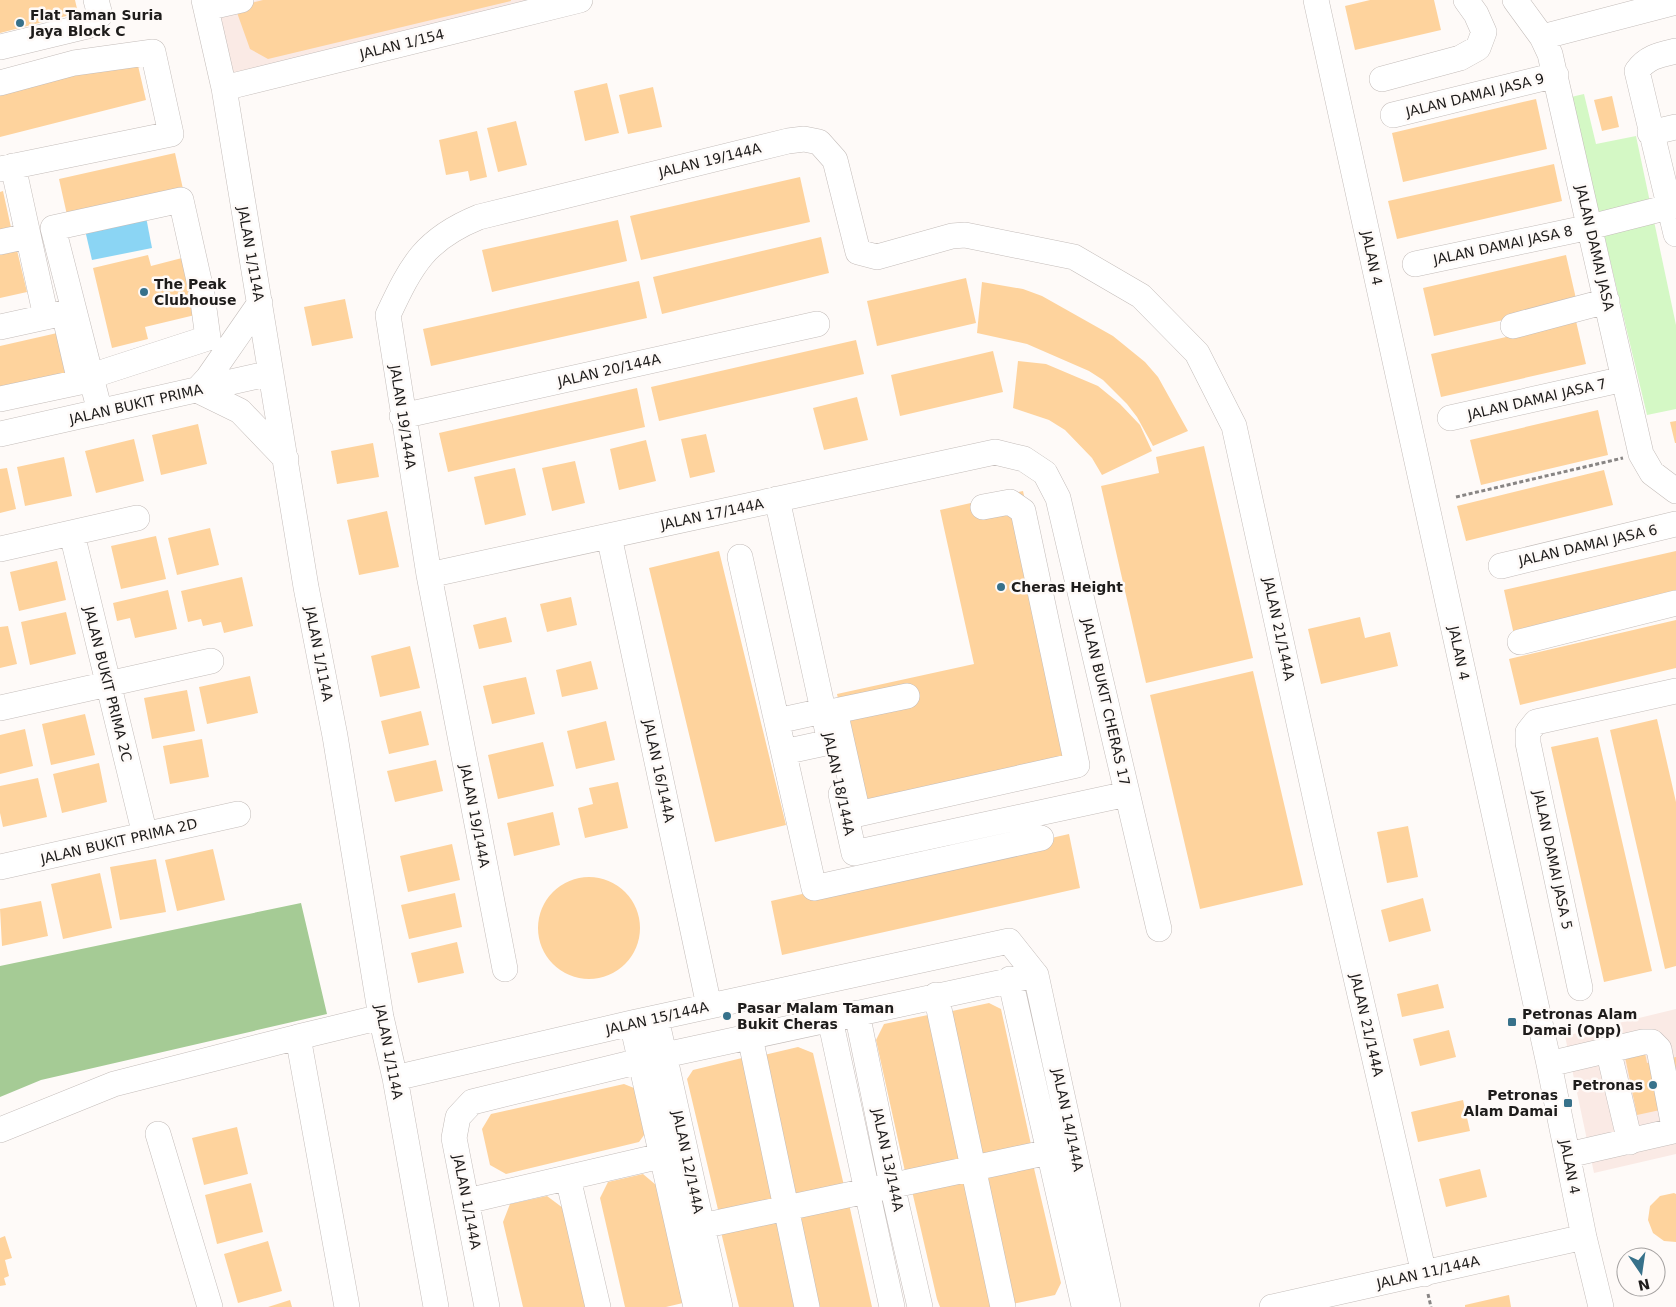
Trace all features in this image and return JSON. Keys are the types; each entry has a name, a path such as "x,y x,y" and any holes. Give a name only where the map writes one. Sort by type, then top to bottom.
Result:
{"street":[{"path":"0,47 87,26 100,15 96,0"},
{"path":"205,4 241,0"},
{"name":"JALAN 4","path":"1316,0 1549,1064 1584,1237 1601,1307"},
{"path":"1382,79 1460,58 1478,48 1484,32 1476,14 1466,0"},
{"name":"JALAN DAMAI JASA","path":"1516,0 1542,37 1550,54 1556,75 1641,454 1652,473 1676,491"},
{"name":"JALAN 1/154","path":"224,88 568,1"},
{"path":"1542,37 1676,2"},
{"name":"JALAN 1/114A","path":"205,4 224,88 382,1017 395,1078 436,1307"},
{"path":"1676,51 1652,56 1643,62 1637,71 1650,133 1673,206 1676,234"},
{"path":"0,83 74,64 153,52 171,134 6,168 28,236 46,317"},
{"name":"JALAN DAMAI JASA 9","path":"1393,115 1556,75"},
{"path":"1650,133 1676,127"},
{"name":"JALAN 19/144A","path":"505,969 429,575 402,416 388,315 406,276 434,241 455,226 479,217 788,140 804,139 819,142 835,160 858,252 867,255"},
{"path":"91,376 208,338 202,294 181,200 54,228 91,376 100,412"},
{"name":"JALAN DAMAI JASA 8","path":"1415,264 1673,206"},
{"name":"JALAN 21/144A","path":"867,255 877,256 952,236 965,235 1074,257 1141,296 1198,353 1234,426 1329,860 1424,1274"},
{"path":"0,242 28,236"},
{"path":"1513,326 1607,301"},
{"path":"260,303 208,378 197,390 240,411 286,459"},
{"path":"0,328 64,313 80,382 0,399"},
{"name":"JALAN 20/144A","path":"402,416 817,324"},
{"name":"JALAN BUKIT PRIMA","path":"0,434 271,373"},
{"name":"JALAN DAMAI JASA 7","path":"1450,418 1624,379"},
{"name":"JALAN 17/144A","path":"429,575 995,452"},
{"name":"JALAN BUKIT CHERAS 17","path":"995,452 1024,459 1045,473 1058,498 1159,929"},
{"name":"JALAN 18/144A","path":"777,500 854,853 1127,794"},
{"path":"907,696 835,711 858,814 1077,765 1023,511 1010,502 983,506"},
{"path":"0,549 137,518"},
{"name":"JALAN DAMAI JASA 6","path":"1501,566 1676,524"},
{"name":"JALAN BUKIT PRIMA 2C","path":"72,534 145,835"},
{"name":"JALAN 16/144A","path":"610,536 709,1006"},
{"path":"740,557 814,888 1041,838"},
{"path":"1520,642 1676,603"},
{"path":"0,708 210,661"},
{"name":"JALAN DAMAI JASA 5","path":"1580,988 1528,742 1528,732 1536,722 1675,694"},
{"path":"777,721 823,711"},
{"path":"784,752 830,742"},
{"path":"978,788 986,824"},
{"path":"949,794 957,830"},
{"name":"JALAN BUKIT PRIMA 2D","path":"0,867 238,814"},
{"name":"JALAN 15/144A","path":"395,1078 644,1020 1009,941"},
{"name":"JALAN 14/144A","path":"1009,941 1036,975 1094,1305"},
{"path":"665,1055 1010,979 1036,975"},
{"name":"JALAN 14/144A","path":"1010,979 1049,1152 1094,1305"},
{"path":"936,995 1003,1307"},
{"name":"JALAN 13/144A","path":"857,1013 892,1185 920,1307"},
{"path":"0,1130 114,1084 382,1017"},
{"name":"JALAN 13/144A","path":"830,1019 892,1307"},
{"name":"JALAN 12/144A","path":"644,1020 665,1055 674,1153 696,1307"},
{"name":"JALAN 12/144A","path":"644,1020 640,1061 702,1226 720,1307"},
{"path":"298,1037 348,1307"},
{"path":"750,1037 807,1307"},
{"path":"1549,1064 1643,1042 1652,1042 1659,1049 1673,1122 1673,1131 1568,1155"},
{"path":"1608,1049 1630,1142"},
{"name":"JALAN 1/144A","path":"487,1307 454,1138 458,1118 472,1102 640,1061"},
{"path":"158,1134 210,1307"},
{"path":"702,1226 1049,1152"},
{"path":"467,1201 674,1153"},
{"path":"568,1178 598,1307"},
{"name":"JALAN 11/144A","path":"1272,1307 1584,1237"}],"path":[{"path":"1456,497 1625,458 1623,449"}],"shaded area":[{"path":"257,0 558,0 233,79 217,10"},
{"path":"1676,1009 1676,1154 1594,1173 1565,1036"}],"green space":[{"path":"1584,94 1596,144 1636,136 1676,325 1676,409 1647,415 1571,97"},
{"path":"301,903 327,1014 41,1080 0,1097 0,966"}],"water":[{"path":"146,217 152,248 92,260 85,230"}],"building":[{"name":"Flat Taman Suria Jaya Block C","path":"0,0 75,0 78,13 0,33"},
{"path":"263,0 511,1 268,59 250,49 235,7"},
{"path":"1370,0 1434,0 1441,30 1355,50 1345,6"},
{"path":"136,57 146,100 0,137 0,91"},
{"path":"607,83 619,133 585,141 574,91"},
{"path":"653,87 662,127 628,134 619,95"},
{"path":"1612,96 1619,127 1602,131 1594,100"},
{"path":"1536,99 1547,149 1403,182 1392,133"},
{"path":"516,121 527,165 498,172 487,128"},
{"path":"477,131 487,177 470,181 468,171 446,175 439,140"},
{"path":"175,153 183,189 67,215 59,179"},
{"path":"1554,164 1562,201 1397,239 1388,201"},
{"path":"800,177 810,222 641,260 630,216"},
{"path":"3,191 12,232 0,234 0,192"},
{"path":"618,220 627,261 492,292 482,250"},
{"path":"821,237 829,273 662,314 653,277"},
{"path":"16,246 27,292 0,298 0,249"},
{"name":"The Peak Clubhouse","path":"148,255 151,266 182,258 195,315 145,327 148,339 112,348 93,268"},
{"path":"1566,255 1577,303 1434,336 1423,288"},
{"path":"966,278 976,323 877,346 867,301"},
{"path":"639,281 647,318 431,366 423,329"},
{"path":"982,282 1023,289 1042,296 1113,336 1145,362 1158,377 1188,431 1153,446 1137,417 1127,404 1103,380 1089,371 1027,344 977,333"},
{"path":"345,299 353,338 312,346 304,307"},
{"path":"1576,321 1586,364 1441,397 1431,354"},
{"path":"66,331 75,375 0,392 0,346"},
{"path":"856,340 864,374 659,421 651,387"},
{"path":"993,351 1003,392 900,416 891,375"},
{"path":"1018,361 1046,364 1098,386 1120,404 1140,425 1152,451 1102,475 1092,458 1065,430 1049,420 1013,408"},
{"path":"637,388 645,427 448,472 439,433"},
{"path":"857,397 868,440 824,450 813,408"},
{"path":"1598,410 1608,455 1481,485 1470,440"},
{"path":"1676,421 1676,443 1675,443 1670,422"},
{"path":"198,424 207,464 161,475 152,435"},
{"path":"706,434 715,472 690,478 681,439"},
{"path":"134,439 144,481 96,493 85,451"},
{"path":"646,440 656,481 619,490 610,449"},
{"path":"373,443 379,477 337,484 331,451"},
{"path":"1204,446 1253,658 1146,683 1101,486 1159,473 1156,457"},
{"path":"64,457 72,496 25,506 17,467"},
{"path":"575,461 585,503 552,511 542,468"},
{"path":"7,468 16,509 0,513 0,469"},
{"path":"515,468 526,515 485,525 474,477"},
{"path":"1604,470 1613,505 1466,541 1457,506"},
{"name":"Cheras Height","path":"1023,491 1085,772 865,821 837,694 974,664 940,510"},
{"path":"387,511 399,567 359,575 347,520"},
{"path":"210,528 219,565 177,575 168,538"},
{"path":"156,536 166,579 121,589 111,546"},
{"path":"719,551 786,825 715,842 649,568"},
{"path":"1676,551 1676,598 1514,635 1504,590"},
{"path":"57,561 66,600 19,611 10,572"},
{"path":"242,577 253,626 224,633 221,622 203,626 201,619 188,622 181,591"},
{"path":"168,590 177,629 135,638 130,618 117,621 113,603"},
{"path":"571,597 577,625 547,632 540,604"},
{"path":"66,612 76,654 30,665 21,622"},
{"path":"506,617 512,642 479,649 473,625"},
{"path":"1360,617 1365,638 1390,632 1398,666 1321,684 1308,629"},
{"path":"1676,620 1676,668 1520,705 1509,659"},
{"path":"8,626 17,664 0,668 0,627"},
{"path":"410,646 420,688 380,697 371,656"},
{"path":"591,661 598,689 562,697 556,670"},
{"path":"1253,671 1303,885 1200,909 1150,695"},
{"path":"250,676 258,713 207,724 199,687"},
{"path":"526,677 535,714 492,724 483,686"},
{"path":"187,690 195,731 152,739 144,698"},
{"path":"421,711 429,745 389,754 381,721"},
{"path":"85,714 95,755 51,765 42,724"},
{"path":"1657,719 1676,802 1676,966 1665,969 1610,730"},
{"path":"606,721 615,760 576,769 567,731"},
{"path":"25,729 33,766 0,774 0,735"},
{"path":"1598,737 1652,971 1604,982 1551,747"},
{"path":"202,739 209,777 170,784 163,746"},
{"path":"543,742 554,786 498,799 488,755"},
{"path":"436,760 443,791 395,802 387,771"},
{"path":"99,763 107,802 62,813 53,774"},
{"path":"38,778 47,817 3,827 0,813 0,786"},
{"path":"618,782 628,828 585,838 578,808 593,804 589,788"},
{"path":"553,812 560,845 514,856 507,823"},
{"path":"1408,826 1418,877 1387,883 1377,832"},
{"path":"1069,834 1080,888 782,955 771,901"},
{"path":"452,844 460,880 408,892 400,856"},
{"path":"213,849 225,900 177,911 165,860"},
{"path":"156,859 166,912 120,920 110,867"},
{"path":"100,873 112,928 63,939 51,884"},
{"path":"589,877 609,881 625,892 636,908 640,928 636,948 625,964 609,975 589,979 569,975 553,964 542,948 538,928 542,908 553,892 569,881"},
{"path":"455,893 462,927 409,939 401,905"},
{"path":"1423,898 1431,931 1389,942 1381,910"},
{"path":"41,901 48,936 2,946 0,909"},
{"path":"457,942 464,973 418,983 411,953"},
{"path":"1438,984 1444,1008 1402,1017 1397,994"},
{"path":"989,1003 1001,1009 1032,1149 976,1161 943,1013"},
{"path":"928,1015 962,1164 906,1176 876,1040 884,1024"},
{"path":"1449,1030 1456,1057 1420,1066 1413,1039"},
{"path":"798,1047 813,1053 845,1190 790,1202 756,1057"},
{"name":"Petronas","path":"1644,1048 1647,1063 1676,1057 1676,1110 1674,1107 1637,1115 1624,1052"},
{"path":"742,1058 776,1205 720,1218 687,1079 693,1070"},
{"path":"624,1084 639,1090 650,1127 639,1142 506,1174 490,1165 482,1129 491,1114"},
{"path":"1463,1100 1470,1131 1418,1142 1411,1112"},
{"path":"237,1127 248,1174 204,1185 192,1138"},
{"path":"1033,1164 1061,1283 1055,1295 1012,1304 982,1176"},
{"path":"1480,1169 1487,1197 1446,1207 1439,1179"},
{"path":"643,1174 656,1185 683,1303 666,1307 625,1307 600,1198 608,1182"},
{"path":"967,1178 998,1307 940,1307 937,1299 912,1191"},
{"path":"251,1183 263,1232 217,1244 205,1195"},
{"path":"1676,1194 1676,1242 1664,1241 1653,1233 1648,1220 1650,1206 1660,1196"},
{"path":"547,1196 563,1208 586,1307 523,1307 503,1222 510,1204"},
{"path":"849,1204 872,1307 814,1307 794,1217"},
{"path":"779,1218 800,1307 739,1307 721,1232"},
{"path":"5,1236 12,1258 5,1260 9,1276 4,1278 6,1285 0,1286 0,1238"},
{"path":"268,1241 282,1291 238,1303 224,1254"},
{"path":"1509,1295 1511,1307 1465,1307 1465,1305"},
{"path":"290,1300 292,1307 268,1307"}],"place":[{"name":"Flat Taman Suria Jaya Block C","path":"20,23"},
{"name":"The Peak Clubhouse","path":"144,292"},
{"name":"Cheras Height","path":"1001,587"},
{"name":"Pasar Malam Taman Bukit Cheras","path":"727,1016"},
{"name":"Petronas Alam Damai (Opp)","path":"1512,1022"},
{"name":"Petronas","path":"1653,1085"},
{"name":"Petronas Alam Damai","path":"1568,1103"}]}
